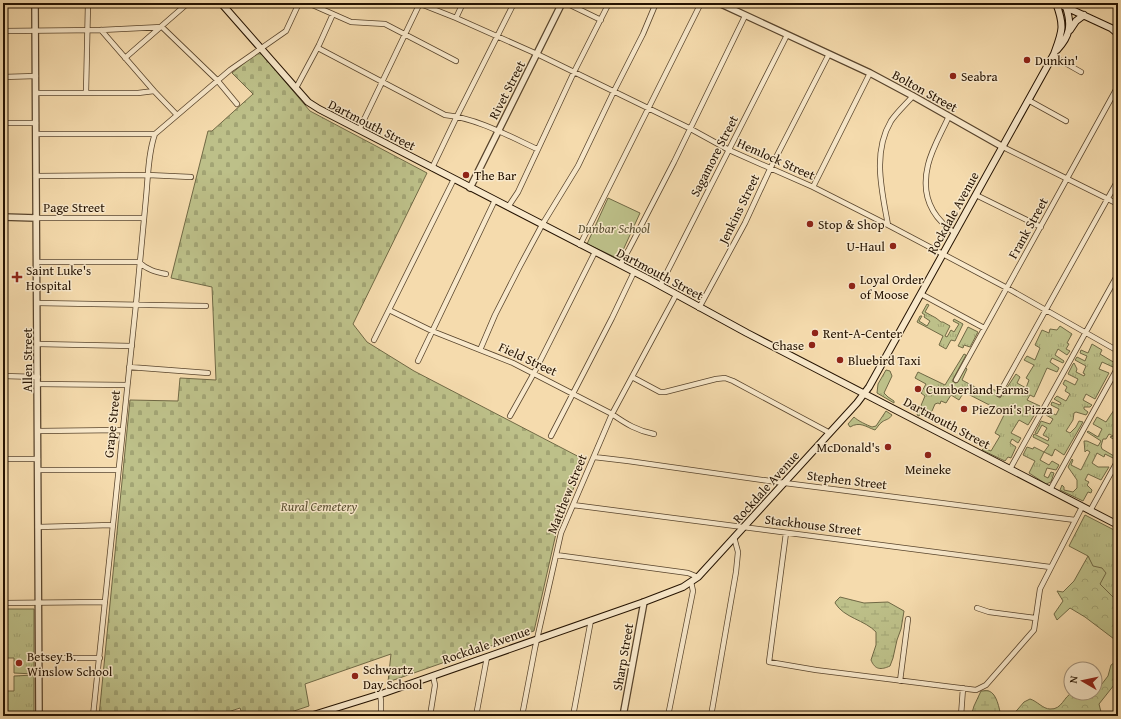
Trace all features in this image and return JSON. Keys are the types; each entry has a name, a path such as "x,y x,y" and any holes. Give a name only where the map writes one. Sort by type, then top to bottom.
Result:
{"main road":[{"name":"Dartmouth Street","path":"222,3 308,102 319,109 1118,525"},
{"path":"1056,3 1111,28 1118,34"},
{"name":"Rockdale Avenue","path":"1054,54 1062,28 1056,3"},
{"path":"1066,7 1070,23 1068,33"},
{"name":"Rockdale Avenue","path":"310,716 330,713 380,694 644,602 678,589 698,577 865,394 1054,54 1076,22 1084,15"}],"street":[{"name":"Allen Street","path":"35,3 39,716"},
{"path":"86,93 88,3"},
{"path":"125,58 188,3"},
{"path":"36,134 155,134 217,80 286,31 299,3"},
{"path":"308,3 351,22 385,24 456,61"},
{"path":"359,130 419,3"},
{"name":"Hemlock Street","path":"419,3 537,54 689,128 729,150 813,187 888,224 1047,310 1118,351"},
{"path":"456,18 463,3"},
{"path":"432,168 456,116 514,3"},
{"name":"Rivet Street","path":"470,188 562,3"},
{"path":"566,3 601,20"},
{"path":"508,207 518,192 574,72 609,3"},
{"path":"480,350 495,315 542,225 578,166 643,34 656,3"},
{"path":"580,245 701,3"},
{"name":"Bolton Street","path":"719,3 870,73 1003,146 1118,204"},
{"path":"296,88 318,48 333,14"},
{"path":"620,265 648,212 745,16"},
{"path":"3,30 100,30 162,27 217,80 237,104"},
{"path":"100,30 177,115"},
{"name":"Sagamore Street","path":"660,286 787,35"},
{"path":"318,48 445,115 456,116 498,131 537,149"},
{"name":"Jenkins Street","path":"699,308 745,223 770,169 829,54"},
{"path":"1054,54 1081,72"},
{"path":"813,187 870,73"},
{"path":"3,77 36,76"},
{"name":"Frank Street","path":"956,380 1118,86"},
{"path":"36,93 138,93 154,91"},
{"path":"888,224 880,175 882,147 891,121 913,96"},
{"path":"1028,100 1066,121"},
{"path":"948,116 928,164 926,184 927,193 934,212 941,222 955,233"},
{"path":"3,123 36,122"},
{"name":"Grape Street","path":"93,716 132,346 148,175 152,140 155,134"},
{"path":"36,176 148,175 191,177"},
{"path":"374,340 454,179"},
{"path":"1000,394 1118,180"},
{"path":"976,195 1041,227"},
{"path":"418,361 495,200"},
{"name":"Page Street","path":"3,217 144,218"},
{"path":"510,416 534,373 595,252"},
{"path":"37,262 139,262 152,271 166,274"},
{"path":"551,436 634,272"},
{"path":"1010,469 1118,274"},
{"path":"921,294 984,328"},
{"name":"Matthew Street","path":"522,716 537,639 562,533 612,414 676,295"},
{"path":"37,303 206,306"},
{"name":"Field Street","path":"389,310 432,331 534,373 612,414 624,423 642,431 654,434"},
{"path":"38,344 132,346"},
{"path":"129,367 208,373"},
{"path":"1050,490 1118,367"},
{"path":"3,376 38,377"},
{"path":"632,377 660,392 665,392 716,378 724,378 830,433"},
{"path":"38,384 127,385"},
{"path":"38,431 122,430"},
{"name":"Stephen Street","path":"594,457 1075,520"},
{"path":"3,459 38,459"},
{"path":"1090,511 1118,460"},
{"path":"38,470 118,470"},
{"name":"Stackhouse Street","path":"573,505 1050,567"},
{"path":"786,533 769,662 816,670 976,690 986,685 1034,630 1038,594 1050,567 1082,507"},
{"path":"38,527 112,525"},
{"path":"711,716 736,572 738,552 734,538"},
{"path":"556,555 691,573 698,577"},
{"path":"668,716 693,591 691,582"},
{"path":"3,603 105,602"},
{"name":"Sharp Street","path":"623,716 644,602"},
{"path":"977,608 989,612 1035,618"},
{"path":"900,681 908,619"},
{"path":"573,716 591,620"},
{"path":"476,716 487,657"},
{"path":"39,658 100,658"},
{"path":"430,716 436,685 433,676"},
{"path":"961,716 963,688"},
{"path":"380,694 382,701 380,716"}],"green space":[{"name":"Rural Cemetery","path":"259,51 310,111 427,173 353,324 367,342 414,371 585,460 557,529 534,631 388,682 391,654 305,684 309,706 279,716 243,716 240,708 216,716 99,716 130,400 178,401 180,378 216,380 212,287 171,278 208,131 212,131 253,94 232,73"},
{"name":"Dunbar School","path":"608,198 640,213 619,259 587,244"},
{"path":"927,304 929,305 925,312 950,326 945,336 947,337 951,330 954,332 959,324 953,321 954,319 963,324 955,341 951,340 946,349 939,345 943,336 917,322 920,316 922,316 919,321 927,326 930,321 924,317 925,315 922,313"},
{"path":"1060,326 1072,334 1067,343 1069,344 1066,349 1070,351 1067,355 1058,349 1055,355 1064,361 1063,363 1052,358 1050,362 1059,368 1057,372 1047,368 1034,397 1030,395 1027,400 1040,406 1028,425 1019,420 1011,433 1021,438 1018,443 1012,439 1010,443 1016,447 1011,458 1008,457 1005,461 982,450 984,448 991,451 1000,436 995,433 1005,413 964,392 959,400 951,395 946,403 941,401 940,404 935,404 930,413 921,413 919,416 917,415 925,396 921,393 926,384 915,378 918,372 945,385 964,354 966,355 952,381 956,383 965,367 967,369 962,380 988,394 992,389 997,391 995,395 1000,398 1016,374 1020,377 1017,383 1026,388 1029,380 1026,378 1034,365 1024,360 1027,356 1035,360 1040,348 1035,345 1042,330 1049,333 1050,329 1057,330"},
{"path":"968,327 978,332 970,347 964,345 963,348 958,346"},
{"path":"1092,344 1102,350 1100,354 1115,363 1113,367 1102,362 1099,369 1109,373 1095,399 1086,394 1083,400 1092,405 1090,407 1084,407 1084,409 1088,412 1086,415 1076,412 1074,413 1073,420 1066,431 1070,433 1079,421 1083,422 1064,455 1055,449 1052,456 1044,452 1049,445 1033,437 1034,434 1048,441 1049,438 1043,435 1047,428 1042,425 1037,434 1035,433 1041,421 1050,424 1053,419 1046,415 1048,411 1056,415 1059,409 1051,405 1052,402 1060,405 1061,403 1054,399 1057,396 1066,401 1070,394 1065,391 1067,387 1063,384 1065,380 1075,385 1078,379 1068,374 1074,363 1077,369 1076,372 1084,376 1085,374 1083,373 1086,366 1075,360 1077,357 1085,361 1087,356 1080,353 1081,350 1088,353"},
{"path":"886,370 890,371 892,376 884,393 894,401 894,403 877,393 878,384"},
{"path":"1116,407 1118,408 1118,442 1110,437 1113,436 1109,434 1106,439 1103,439 1101,446 1102,449 1114,456 1113,458 1105,454 1104,457 1097,453 1092,463 1098,467 1109,467 1101,480 1088,474 1085,480 1089,482 1087,485 1092,490 1091,493 1088,492 1083,501 1060,490 1062,485 1064,490 1073,492 1077,488 1077,480 1068,467 1072,459 1071,465 1081,470 1090,452 1087,450 1085,452 1084,441 1098,446 1101,441 1087,432 1088,431 1098,437 1102,429 1093,424 1097,417 1106,422"},
{"path":"886,411 892,415 889,419 883,421 875,430 860,425 850,427 848,424 854,417 872,427 876,426"},
{"path":"1027,447 1033,449 1034,447 1044,452 1040,460 1049,465 1052,461 1059,465 1056,470 1047,468 1044,476 1048,478 1051,472 1054,473 1051,482 1046,484 1029,473 1035,461 1023,455"},
{"path":"1085,515 1118,532 1118,602 1100,584 1088,556 1069,546"},
{"path":"1088,556 1093,566 1102,568 1106,573 1100,584 1118,602 1118,642 1085,617 1070,608 1057,620 1054,614 1063,601 1057,591 1063,592 1074,581"},
{"path":"840,597 864,603 888,602 904,611 901,629 890,666 879,668 874,666 871,660 876,645 876,632 849,616 839,608 835,603"},
{"path":"3,609 34,609 34,674 14,673 14,658 3,658"},
{"path":"1118,660 1118,680 1103,699 1103,683 1108,676 1111,665"},
{"path":"34,675 34,716 3,716 3,691 14,691 14,676"},
{"path":"981,691 989,691 994,695 1001,716 971,716"},
{"path":"1030,699 1045,708 1050,709 1054,709 1064,701 1101,701 1099,704 1101,712 1104,716 1012,716 1024,702"}],"place":[{"name":"Dunkin'","path":"1027,60"},
{"name":"Seabra","path":"953,76"},
{"name":"The Bar","path":"466,175"},
{"name":"Stop & Shop","path":"810,224"},
{"name":"U-Haul","path":"893,246"},
{"name":"Saint Luke's Hospital","path":"17,277"},
{"name":"Loyal Order of Moose","path":"852,286"},
{"name":"Rent-A-Center","path":"815,333"},
{"name":"Chase","path":"812,345"},
{"name":"Bluebird Taxi","path":"840,360"},
{"name":"Cumberland Farms","path":"918,389"},
{"name":"PieZoni's Pizza","path":"964,409"},
{"name":"McDonald's","path":"888,447"},
{"name":"Meineke","path":"928,455"},
{"name":"Betsey B. Winslow School","path":"19,663"},
{"name":"Schwartz Day School","path":"355,676"}]}
